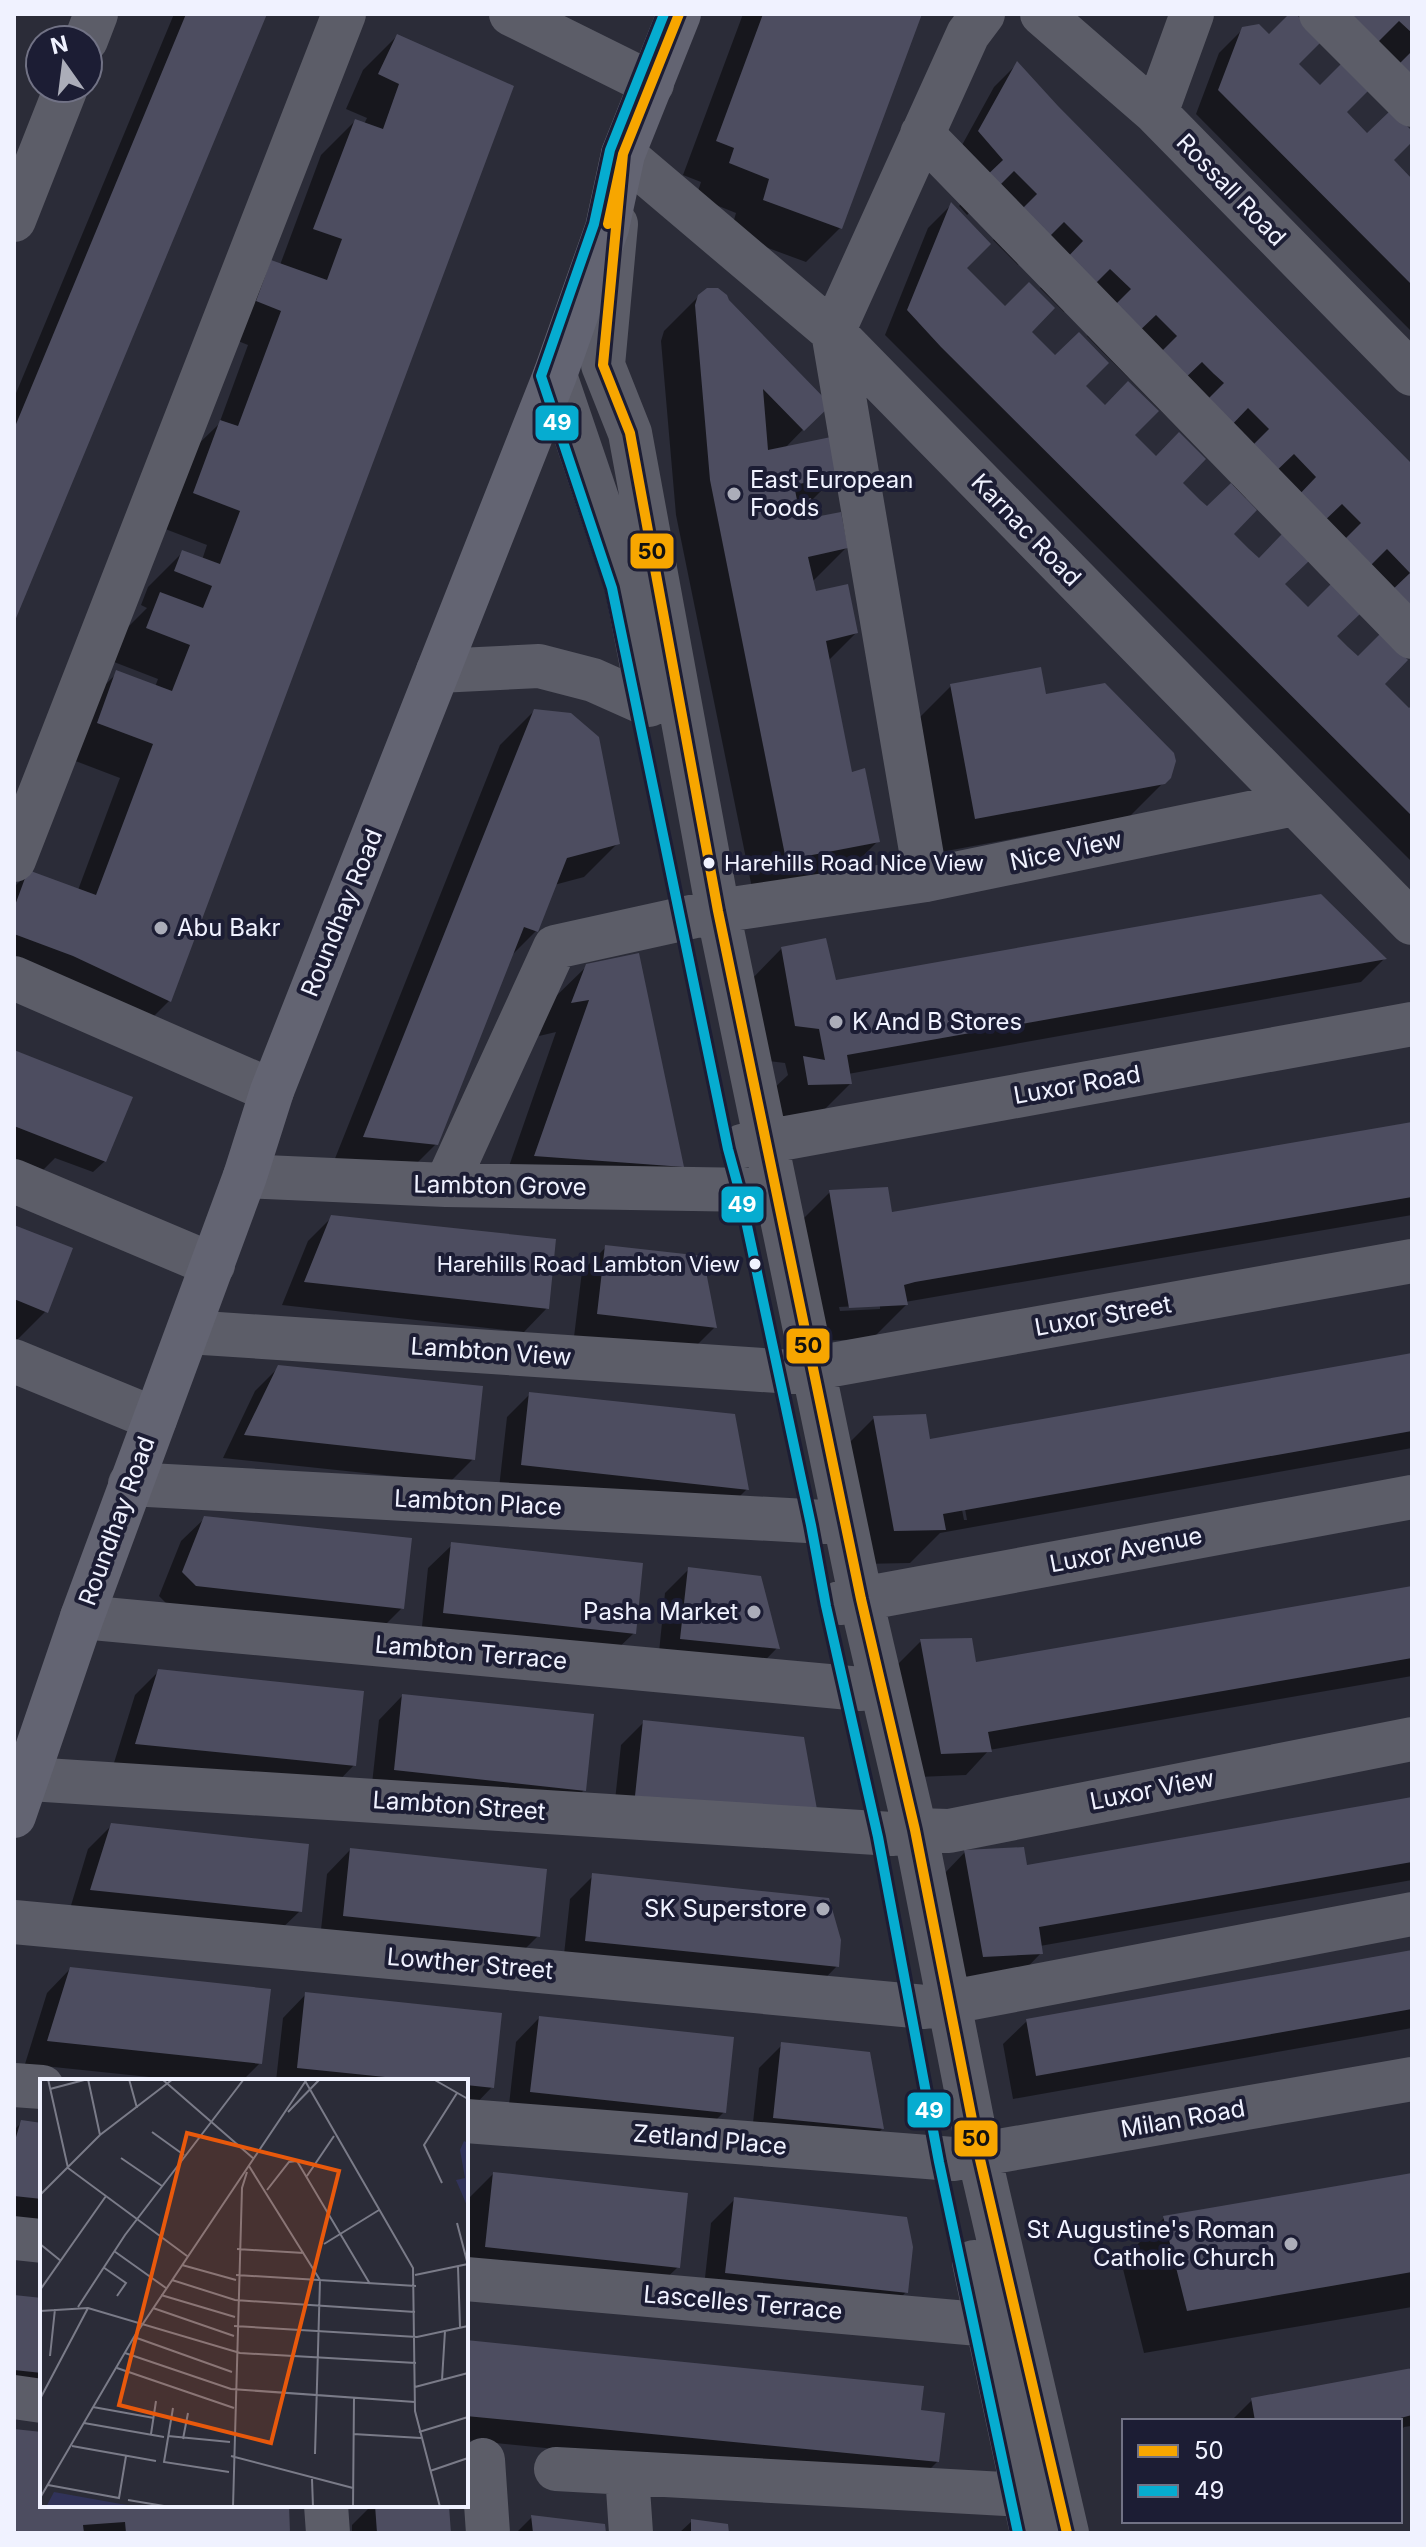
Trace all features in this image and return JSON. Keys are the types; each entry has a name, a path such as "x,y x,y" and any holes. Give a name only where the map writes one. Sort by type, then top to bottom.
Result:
{"main road":[{"name":"Roundhay Road","path":"18,1791 213,1265 272,1091 555,375 607,228 623,154 679,14"}],"street":[{"path":"14,860 344,14"},
{"path":"511,14 652,84"},
{"path":"926,880 833,332 968,34 983,14"},
{"name":"Rossall Road","path":"1042,14 1156,113 1412,374"},
{"path":"1156,113 1192,14"},
{"path":"1321,14 1412,105"},
{"path":"17,203 59,104"},
{"path":"922,134 1412,637"},
{"path":"556,2469 1028,2514 1003,2326 966,2157 903,1832 850,1601 706,913 630,433 603,365 623,154"},
{"name":"Karnac Road","path":"623,154 833,332 1412,923"},
{"path":"555,375 626,584 649,705 706,913"},
{"path":"438,671 539,666 593,680 649,705"},
{"name":"Nice View","path":"446,1185 555,947 706,913 926,880 1294,804"},
{"path":"14,978 272,1091"},
{"name":"Luxor Road","path":"754,1144 1412,1024"},
{"path":"754,1144 754,1190 804,1370 825,1522 850,1601 861,1689 903,1832"},
{"name":"Lambton Grove","path":"245,1176 446,1185 754,1190"},
{"path":"14,1181 213,1265"},
{"name":"Luxor Street","path":"804,1370 1412,1261"},
{"name":"Lambton View","path":"188,1332 804,1370"},
{"path":"14,1361 155,1419"},
{"name":"Lambton Place","path":"130,1484 825,1522"},
{"name":"Luxor Avenue","path":"850,1601 1412,1497"},
{"name":"Lambton Terrace","path":"82,1617 861,1689"},
{"name":"Luxor View","path":"903,1832 949,1831 1412,1739"},
{"name":"Lambton Street","path":"18,1791 903,1832"},
{"name":"Lowther Street","path":"14,1922 937,2004 1412,1914"},
{"name":"Milan Road","path":"966,2157 1412,2079"},
{"path":"14,2085 40,2087"},
{"name":"Zetland Place","path":"468,2121 966,2157"},
{"path":"14,2238 40,2241"},
{"name":"Lascelles Terrace","path":"468,2279 1003,2326"},
{"path":"1003,2326 1067,2533"},
{"path":"14,2397 40,2401"},
{"path":"483,2460 488,2533"},
{"path":"627,2474 631,2533"},
{"path":"326,2507 328,2533"}],"building":[{"path":"186,14 267,14 14,623 14,429"},
{"path":"763,14 922,14 842,229 763,200 769,179 729,163 734,148 716,141"},
{"path":"1289,14 1296,14 1322,41 1299,64 1320,85 1343,62 1370,89 1347,112 1367,133 1391,110 1412,131 1412,142 1394,160 1412,179 1412,285 1218,90 1242,27 1259,24 1269,34"},
{"path":"1351,14 1412,14 1412,33 1399,21 1377,43"},
{"path":"397,34 514,86 171,1002 73,956 14,934 14,908 28,870 96,895 153,744 97,723 116,670 172,691 190,645 146,628 160,592 203,608 212,586 174,571 182,550 220,564 240,511 193,493 220,420 238,426 281,311 256,301 271,260 327,280 342,239 313,229 355,119 383,129 399,84 378,74"},
{"path":"1412,51 1412,79 1398,65"},
{"path":"1017,61 1412,464 1412,618 1388,594 1410,573 1387,549 1365,571 1339,545 1361,523 1342,504 1320,525 1295,499 1316,477 1294,454 1271,476 1247,451 1269,429 1248,408 1227,430 1202,405 1224,383 1202,362 1180,383 1155,358 1177,336 1156,315 1134,336 1109,311 1131,289 1110,269 1089,290 1062,263 1083,241 1064,222 1042,244 1015,216 1037,194 1014,171 992,193 981,181 1003,160 978,131"},
{"path":"951,202 991,244 967,268 1005,306 1029,282 1055,308 1032,332 1055,355 1079,332 1109,363 1086,386 1105,405 1128,381 1159,411 1135,435 1156,456 1179,432 1206,459 1183,483 1200,500 1207,506 1231,483 1257,510 1234,534 1249,549 1259,558 1282,534 1309,561 1285,584 1308,607 1332,583 1361,613 1337,636 1348,647 1358,656 1381,633 1408,660 1385,684 1409,708 1412,705 1412,816 907,310"},
{"path":"707,288 718,288 727,295 831,405 804,431 763,389 768,450 831,437 839,476 794,485 797,500 811,498 815,517 841,512 848,548 808,557 816,591 848,584 858,633 826,641 852,772 865,768 880,842 786,860 710,480 695,305 698,295"},
{"path":"1041,667 1046,694 1105,683 1174,753 1176,761 1171,778 1165,784 975,819 950,684"},
{"path":"534,709 571,713 599,737 620,844 567,858 538,932 524,927 438,1145 363,1137"},
{"path":"1321,894 1387,959 847,1055 852,1084 808,1085 803,1056 825,1060 819,1029 795,1026 781,947 826,938 836,980"},
{"path":"639,953 684,1167 534,1156 589,1000 571,1003 586,964"},
{"path":"14,1050 133,1097 106,1162 14,1126"},
{"path":"1412,1122 1412,1197 915,1282 904,1285 908,1305 849,1308 829,1190 888,1187 892,1212"},
{"path":"331,1215 556,1239 549,1309 304,1282"},
{"path":"14,1225 73,1248 48,1313 14,1299"},
{"path":"605,1245 703,1256 717,1328 597,1314"},
{"path":"1412,1353 1412,1431 943,1514 946,1530 894,1531 873,1416 926,1414 930,1439"},
{"path":"278,1365 483,1386 475,1460 244,1435"},
{"path":"529,1392 735,1414 749,1490 521,1465"},
{"path":"204,1516 412,1538 404,1609 196,1586 182,1572"},
{"path":"451,1542 643,1563 636,1634 443,1613"},
{"path":"688,1567 761,1576 780,1649 680,1639"},
{"path":"1412,1586 1412,1658 988,1732 992,1752 941,1754 920,1639 972,1638 976,1662"},
{"path":"158,1669 364,1691 356,1766 135,1744"},
{"path":"402,1694 594,1714 586,1791 394,1770"},
{"path":"643,1720 804,1737 818,1815 635,1796"},
{"path":"1412,1797 1412,1862 1039,1927 1043,1954 983,1957 964,1850 1024,1847 1027,1865"},
{"path":"111,1823 309,1844 302,1912 90,1890"},
{"path":"350,1848 547,1869 540,1937 343,1916"},
{"path":"592,1873 829,1898 841,1940 839,1967 585,1941"},
{"path":"1412,1950 1412,2009 1036,2076 1026,2019"},
{"path":"70,1967 271,1989 262,2064 47,2041"},
{"path":"305,1992 502,2013 494,2088 468,2085 468,2079 404,2079 297,2068"},
{"path":"539,2016 734,2037 726,2113 530,2092"},
{"path":"781,2042 870,2052 884,2129 773,2118"},
{"path":"21,2120 40,2123 40,2199 14,2196 14,2144"},
{"path":"493,2172 688,2193 680,2268 485,2247"},
{"name":"St Augustine's Roman Catholic Church","path":"1412,2173 1412,2272 1187,2311 1163,2216"},
{"path":"734,2197 907,2217 913,2247 908,2293 725,2273"},
{"path":"14,2295 40,2298 40,2373 14,2370"},
{"path":"468,2340 924,2386 921,2410 945,2413 939,2462 468,2416"},
{"path":"1412,2368 1412,2415 1397,2419 1255,2419 1251,2398"},
{"path":"14,2429 40,2432 40,2507 289,2507 290,2533 126,2533 125,2522 83,2525 84,2533 14,2533"},
{"path":"375,2507 449,2507 451,2533 377,2533"},
{"path":"531,2515 605,2524 606,2533 533,2533"},
{"path":"691,2519 728,2524 729,2533 691,2533"}],"transit line":[{"name":"49","path":"664,14 610,150 594,224 541,376 612,588 728,1149 878,1837 939,2162 1018,2533"},
{"name":"50","path":"608,224 623,154 679,14"},
{"name":"50","path":"623,154 603,365 630,433 718,911 861,1599 915,1830 979,2155 1067,2533"}],"place":[{"name":"East European Foods","path":"734,494"},
{"name":"Harehills Road Nice View","path":"709,863"},
{"name":"Abu Bakr","path":"161,928"},
{"name":"K And B Stores","path":"836,1022"},
{"name":"Harehills Road Lambton View","path":"755,1264"},
{"name":"Pasha Market","path":"754,1612"},
{"name":"SK Superstore","path":"823,1909"},
{"name":"St Augustine's Roman Catholic Church","path":"1291,2244"}]}
